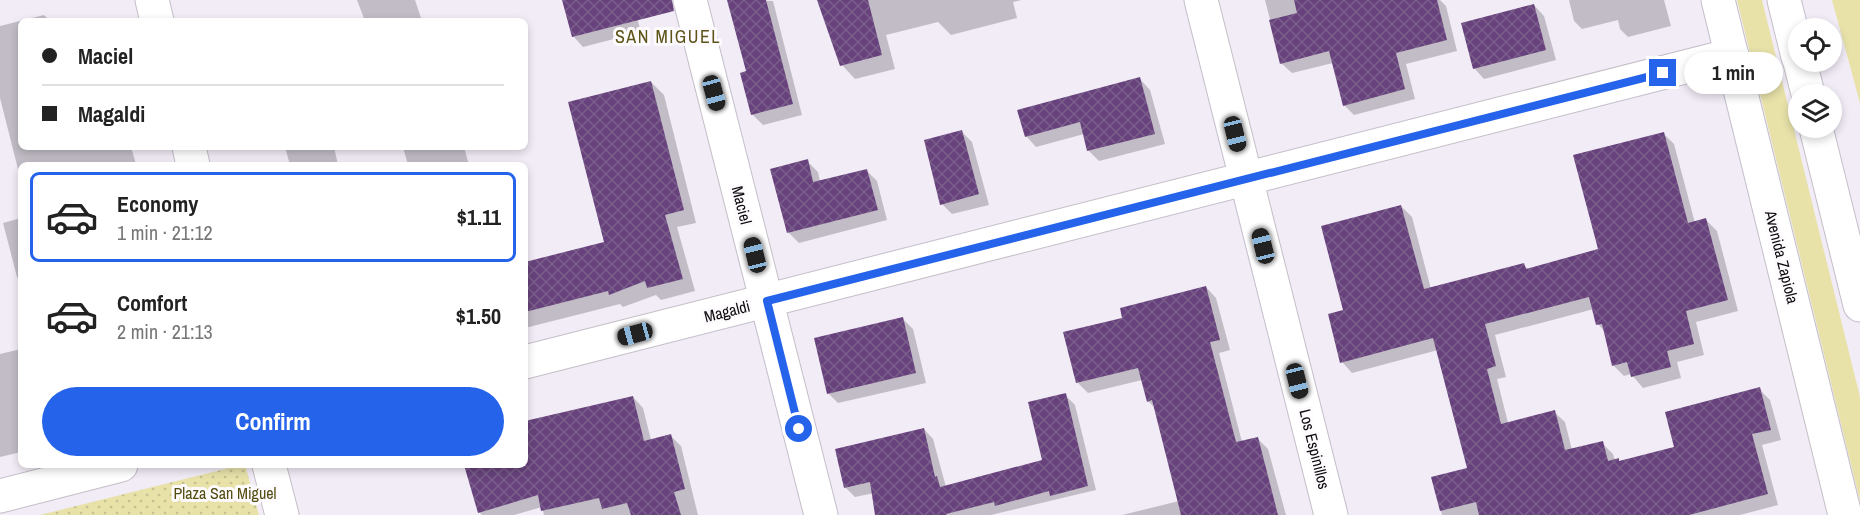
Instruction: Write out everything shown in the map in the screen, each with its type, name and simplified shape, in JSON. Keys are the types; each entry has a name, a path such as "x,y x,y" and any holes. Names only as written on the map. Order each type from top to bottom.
{"street":[{"path":"152,0 156,18"},
{"name":"Maciel","path":"690,0 821,515"},
{"name":"Los Espinillos","path":"1201,0 1331,515"},
{"name":"Avenida Zapiola","path":"1718,0 1845,515"},
{"path":"1784,0 1788,18"},
{"name":"Magaldi","path":"528,361 1732,55"},
{"path":"1818,138 1860,305"},
{"path":"0,496 109,468"},
{"path":"270,468 282,515"}],"green space":[{"path":"1737,0 1762,0 1788,105 1788,138 1796,138 1860,397 1860,501"},
{"path":"1832,0 1860,0 1860,103 1842,37 1842,18 1837,18"},
{"name":"Plaza San Miguel","path":"229,468 246,468 259,515 40,515"}],"building":[{"path":"562,0 672,0 674,11 572,37"},
{"path":"727,0 766,0 793,104 751,115 740,73 746,71"},
{"path":"817,0 868,0 882,55 840,66"},
{"path":"1294,0 1437,0 1447,40 1396,53 1405,89 1343,106 1329,51 1280,64 1269,20 1297,13"},
{"path":"1534,4 1546,50 1473,69 1461,23"},
{"path":"1140,77 1155,134 1087,151 1080,122 1025,137 1017,110"},
{"path":"651,81 684,210 665,215 683,279 647,288 645,281 609,295 608,291 528,311 528,261 604,242 568,102"},
{"path":"962,130 979,194 940,205 924,140"},
{"path":"1664,132 1688,223 1706,218 1728,300 1686,311 1694,344 1667,351 1671,367 1631,377 1627,362 1612,366 1602,324 1596,325 1589,297 1485,324 1496,366 1487,369 1501,424 1555,410 1565,450 1603,441 1608,461 1619,458 1619,461 1674,447 1665,412 1760,387 1771,430 1752,434 1768,494 1689,515 1479,515 1476,502 1440,511 1431,477 1467,468 1433,338 1340,363 1328,314 1343,310 1321,226 1401,205 1424,289 1524,263 1526,269 1598,249 1573,155"},
{"path":"808,159 813,182 867,169 878,210 787,233 770,169"},
{"path":"1206,286 1220,340 1210,342 1236,442 1258,437 1278,515 1181,515 1152,400 1147,402 1138,368 1076,383 1063,332 1122,318 1120,308"},
{"path":"903,317 916,373 827,394 814,338"},
{"path":"1066,393 1088,486 1050,496 1049,491 995,506 994,502 947,515 875,515 870,482 844,488 835,449 924,428 935,477 937,476 940,487 1042,460 1028,402"},
{"path":"633,396 644,441 671,434 685,489 674,492 681,515 631,515 627,503 602,509 599,498 541,511 538,495 478,513 465,468 528,468 528,420"}],"district":[{"name":"SAN MIGUEL","path":"668,36"}],"route":[{"path":"799,429 767,301 1663,73"}]}
